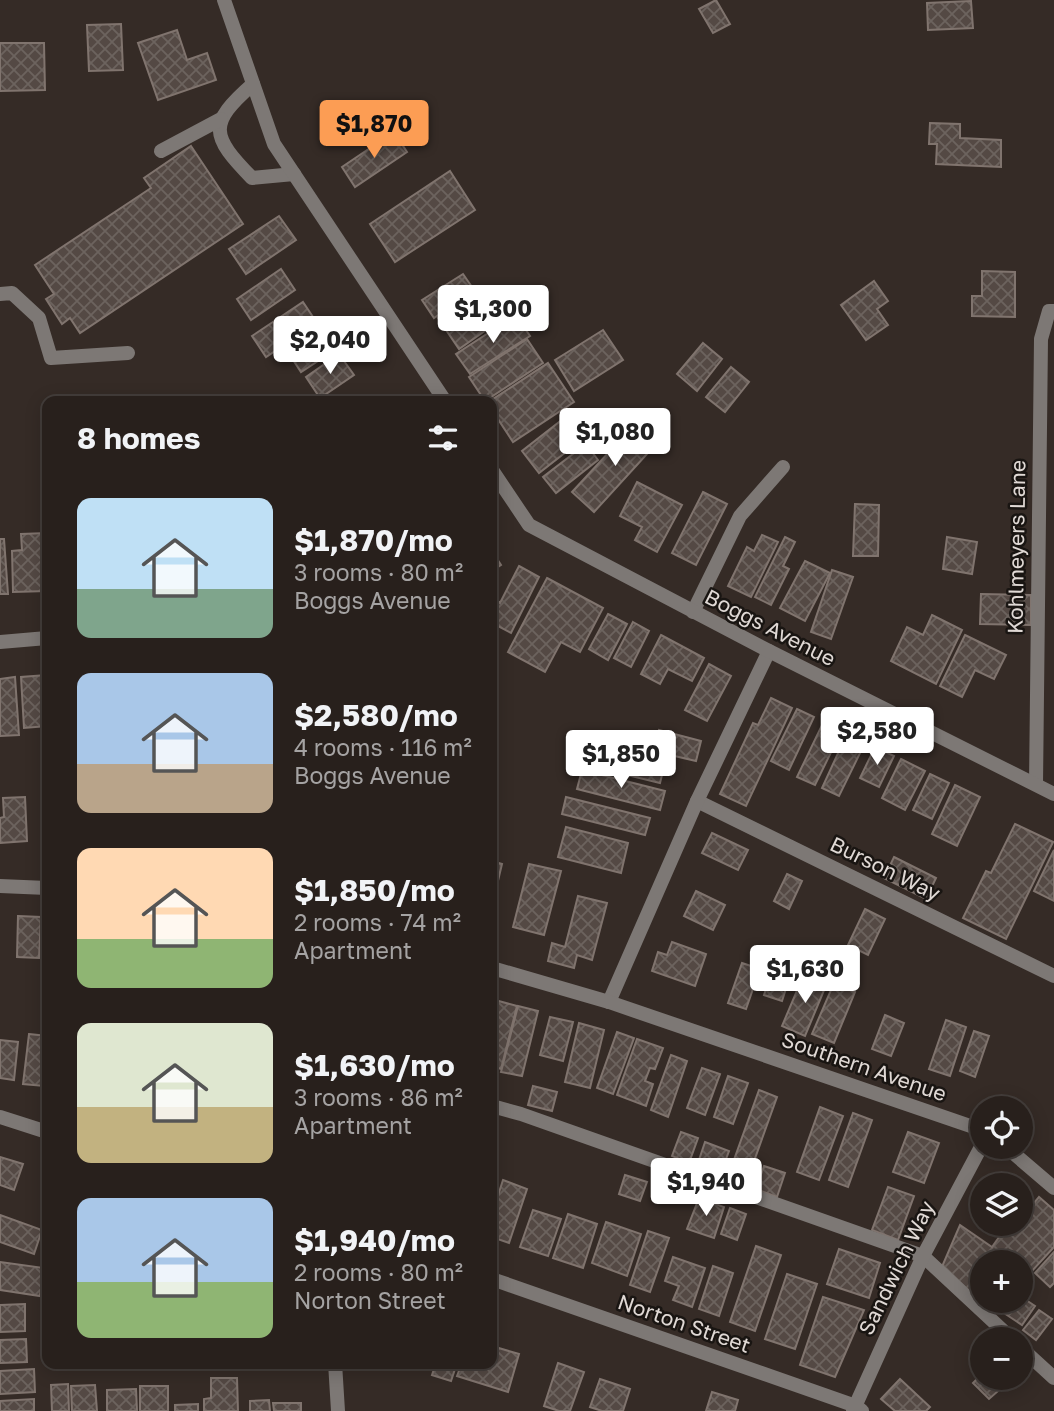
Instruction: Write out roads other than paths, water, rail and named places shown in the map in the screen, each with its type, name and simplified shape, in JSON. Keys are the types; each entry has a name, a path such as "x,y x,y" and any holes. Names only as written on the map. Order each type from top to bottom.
{"street":[{"path":"224,0 274,144 442,396"},
{"path":"253,84 229,105 221,119 220,138 226,152 252,178 294,174"},
{"path":"161,151 221,119"},
{"path":"0,294 12,293 39,318 51,358 128,353"},
{"name":"Kohlmeyers Lane","path":"1036,784 1041,339 1051,311"},
{"path":"693,612 740,516 783,467"},
{"name":"Boggs Avenue","path":"497,477 529,525 769,651 1054,793"},
{"path":"0,642 42,638"},
{"path":"610,1002 697,800 769,651"},
{"name":"Burson Way","path":"697,800 1054,976"},
{"path":"0,887 42,888"},
{"name":"Southern Avenue","path":"497,969 610,1002 970,1126"},
{"path":"497,1108 923,1256 999,1327"},
{"path":"0,1117 42,1130"},
{"name":"Sandwich Way","path":"857,1409 923,1256 975,1159"},
{"path":"1020,1159 1054,1188"},
{"name":"Norton Street","path":"497,1281 857,1409"},
{"path":"1033,1359 1054,1378"},
{"path":"335,1369 338,1411"}]}
